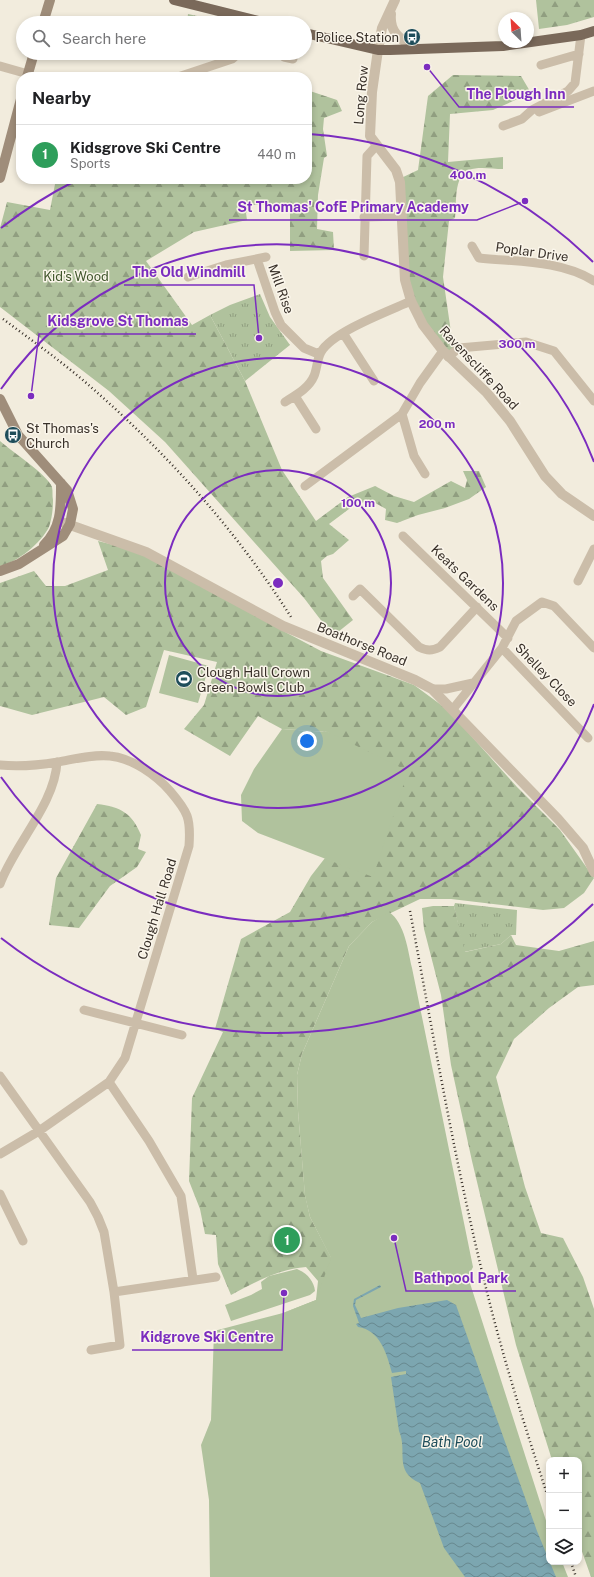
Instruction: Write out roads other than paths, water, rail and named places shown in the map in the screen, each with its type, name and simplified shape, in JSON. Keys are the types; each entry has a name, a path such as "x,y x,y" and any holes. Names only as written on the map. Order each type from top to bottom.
{"main road":[{"path":"45,16 50,0"},
{"path":"174,0 233,16"},
{"path":"312,36 378,50 503,46 580,35 594,31"},
{"path":"29,72 32,60"},
{"path":"0,178 16,117"},
{"path":"0,399 18,435 67,490 73,509 70,524 63,536 19,564 0,571"},
{"path":"40,550 52,537 59,521 61,507 61,483"}],"street":[{"path":"393,3 390,22 393,31 415,49"},
{"name":"Long Row","path":"377,145 370,136 372,92 382,28 393,3"},
{"path":"522,118 532,110 568,91 576,83 580,35"},
{"path":"541,65 579,54"},
{"path":"193,72 229,60"},
{"path":"0,66 17,72"},
{"path":"503,126 594,91"},
{"path":"364,256 367,156 377,145"},
{"name":"Ravenscliffe Road","path":"377,145 396,170 399,179 405,280 411,301 423,325 446,354 487,393 510,421 545,476 562,494 594,516"},
{"path":"364,217 402,216"},
{"name":"Poplar Drive","path":"472,246 478,258 563,268 585,275 594,281"},
{"name":"Mill Rise","path":"188,277 226,265 266,257"},
{"name":"Mill Rise","path":"257,259 281,325 304,348 316,353 321,352"},
{"path":"285,402 306,387 314,376 321,352 343,333 411,301"},
{"path":"343,333 374,381"},
{"path":"305,486 402,414 420,383 446,354 460,348 526,342 554,351 594,401"},
{"path":"360,378 368,372"},
{"path":"295,396 311,425"},
{"path":"402,414 404,427 420,472"},
{"name":"Boathorse Road","path":"59,521 146,552 284,626 415,680 432,689 558,819 583,848 594,870"},
{"name":"Keats Gardens","path":"403,536 508,638"},
{"path":"578,581 594,548"},
{"path":"354,596 360,589 418,647 426,650 434,650 440,647 477,607"},
{"path":"453,709 502,648 516,621 542,602 554,606 594,648"},
{"name":"Shelley Close","path":"502,648 588,738"},
{"path":"432,689 446,689 473,683"},
{"name":"Clough Hall Road","path":"0,765 57,762 92,756 111,756 135,764 159,779 185,809 190,832 189,846 125,1058 108,1082 39,1130 0,1154"},
{"path":"0,884 47,796 56,775 57,762"},
{"path":"84,1010 182,1035"},
{"path":"0,1076 90,1202 104,1232 114,1292 116,1326 120,1345 91,1350"},
{"path":"108,1082 149,1140 181,1196 193,1279"},
{"path":"0,1194 23,1241"},
{"path":"114,1292 193,1279 216,1277"}],"water":[{"name":"Bath Pool","path":"380,1285 381,1287 356,1300 355,1305 361,1318 398,1308 447,1300 456,1305 546,1553 546,1565 551,1565 556,1577 465,1577 444,1548 420,1483 407,1473 404,1467 391,1377 406,1374 406,1371 392,1373 385,1351 377,1338 366,1329 358,1327 356,1324 359,1323 353,1306 354,1299"}],"railway":[{"path":"3,319 84,381 170,463 222,521 246,552 291,617"},
{"path":"410,911 446,1104 476,1248 509,1373 547,1493"},
{"path":"572,1565 576,1577"}],"place":[{"name":"Police Station","path":"412,37"},
{"name":"The Plough Inn","path":"427,67"},
{"name":"St Thomas' CofE Primary Academy","path":"525,201"},
{"name":"The Old Windmill","path":"259,338"},
{"name":"Kidsgrove St Thomas","path":"31,396"},
{"name":"St Thomas's Church","path":"13,435"},
{"name":"Clough Hall Crown Green Bowls Club","path":"184,679"},
{"name":"Bathpool Park","path":"394,1238"},
{"name":"Kidsgrove Ski Centre","path":"287,1240"},
{"name":"Kidgrove Ski Centre","path":"284,1293"}],"park label":[{"name":"Kid's Wood","path":"76,276"}]}
